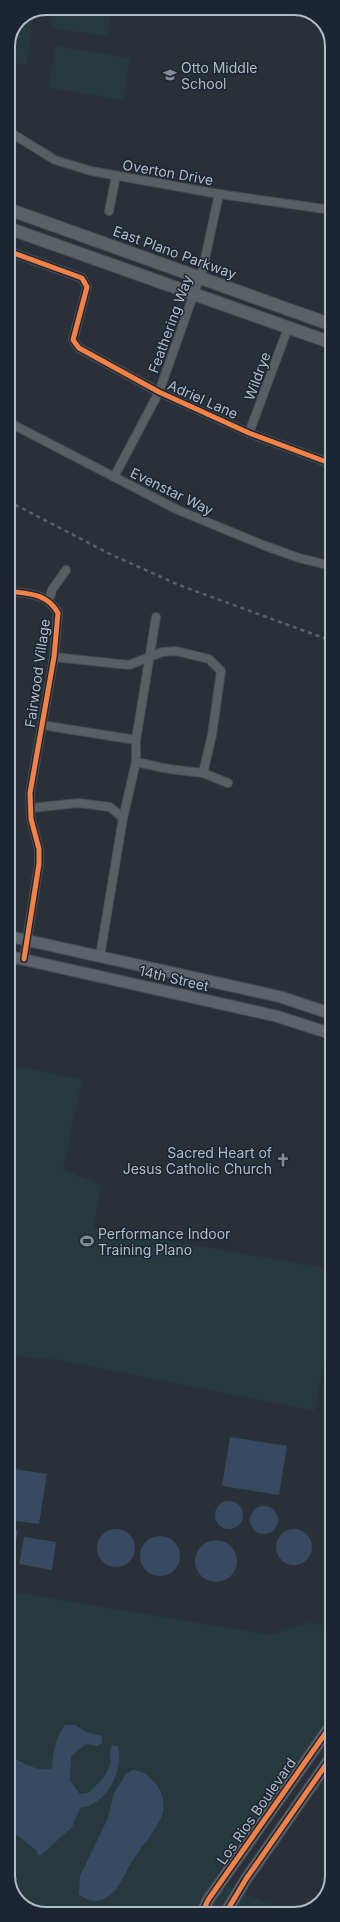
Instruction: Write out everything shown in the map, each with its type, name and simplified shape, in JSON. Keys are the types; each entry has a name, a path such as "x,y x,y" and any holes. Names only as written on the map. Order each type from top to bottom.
{"main road":[{"name":"East Plano Parkway","path":"15,211 325,322"},
{"path":"15,230 325,341"},
{"name":"14th Street","path":"15,937 281,997 325,1012"},
{"name":"14th Street","path":"15,957 276,1016 325,1032"},
{"path":"182,995 187,976"},
{"path":"276,1016 281,997"},
{"name":"Los Rios Boulevard","path":"205,1907 208,1900 325,1734"},
{"path":"229,1907 246,1879 325,1766"}],"street":[{"name":"Overton Drive","path":"15,136 55,160 116,176 219,194 325,209"},
{"path":"109,211 116,176"},
{"name":"Feathering Way","path":"114,477 159,392 208,253 219,194"},
{"name":"Adriel Lane","path":"15,253 82,278 88,287 73,340 78,348 116,367 159,392 249,433 325,461"},
{"name":"Wildrye","path":"249,433 288,328"},
{"name":"Evenstar Way","path":"15,426 178,510 219,528 299,558 325,564"},
{"name":"Fairwood Village","path":"49,600 52,590 66,570"},
{"name":"Fairwood Village","path":"15,592 39,596 49,600 58,613 54,657 30,793 31,819 39,849 39,864 24,959"},
{"path":"100,956 123,818 136,762 136,740 156,617"},
{"name":"Fairwood Village","path":"54,657 129,665 162,652 182,651 209,659 221,671 212,735 203,773"},
{"name":"Fairwood Village","path":"42,725 136,740"},
{"path":"136,762 169,769 203,773 228,783"},
{"path":"31,808 78,802 110,807 123,818"}],"green space":[{"path":"53,15 110,15 107,36 51,28"},
{"path":"33,17 26,65 15,63 15,46 17,34 20,29"},
{"path":"56,46 130,58 123,100 49,88"},
{"name":"Performance Indoor Training Plano","path":"15,1066 82,1080 63,1169 101,1185 94,1228 325,1268 325,1357 314,1411 59,1360 15,1356"},
{"path":"15,1592 271,1635 311,1622 325,1625 325,1724 213,1880 277,1907 44,1907 30,1903 21,1895 15,1880"}],"water":[{"path":"230,1437 287,1446 279,1495 222,1486"},
{"path":"15,1469 47,1474 39,1524 15,1521"},
{"path":"229,1501 239,1505 243,1515 239,1525 229,1529 219,1525 215,1515 219,1505"},
{"path":"264,1506 274,1510 278,1520 274,1530 264,1534 254,1530 250,1520 254,1510"},
{"path":"15,1529 18,1530 15,1546"},
{"path":"112,1529 120,1529 130,1534 134,1541 134,1555 130,1562 120,1567 112,1567 102,1562 100,1559 97,1552 97,1544 102,1534 105,1532"},
{"path":"298,1529 307,1534 311,1540 311,1554 307,1560 298,1565 290,1565 281,1560 277,1554 276,1543 281,1534 287,1530"},
{"path":"160,1536 174,1542 180,1556 174,1570 160,1576 146,1570 140,1556 146,1542"},
{"path":"24,1537 56,1542 52,1570 19,1564"},
{"path":"212,1540 220,1540 228,1543 234,1549 237,1561 234,1573 228,1579 220,1582 212,1582 204,1579 198,1573 195,1565 195,1557 198,1549 204,1543"},
{"path":"65,1725 75,1725 86,1732 102,1736 102,1743 97,1746 86,1744 71,1756 70,1781 80,1794 88,1793 104,1776 109,1768 112,1745 118,1746 118,1765 116,1775 105,1793 90,1805 80,1808 72,1827 40,1856 36,1850 15,1834 15,1758 36,1768 52,1768 55,1746"},
{"path":"133,1770 148,1776 159,1788 164,1804 160,1820 136,1855 114,1892 101,1900 94,1901 84,1898 79,1894 80,1876 108,1818 114,1793 126,1774"}],"railway":[{"path":"15,505 110,554 179,585 325,638"}],"cycle path":[{"path":"15,254 82,278 87,287 73,340 79,348 159,392 249,433 325,461"},
{"path":"15,592 43,598 54,606 58,613 54,657 30,793 31,819 39,849 39,864 24,959"},
{"path":"205,1907 208,1900 325,1734"},
{"path":"229,1907 246,1879 325,1766"}],"place":[{"name":"Otto Middle School","path":"170,75"},
{"name":"Sacred Heart of Jesus Catholic Church","path":"283,1160"},
{"name":"Performance Indoor Training Plano","path":"87,1241"}]}
